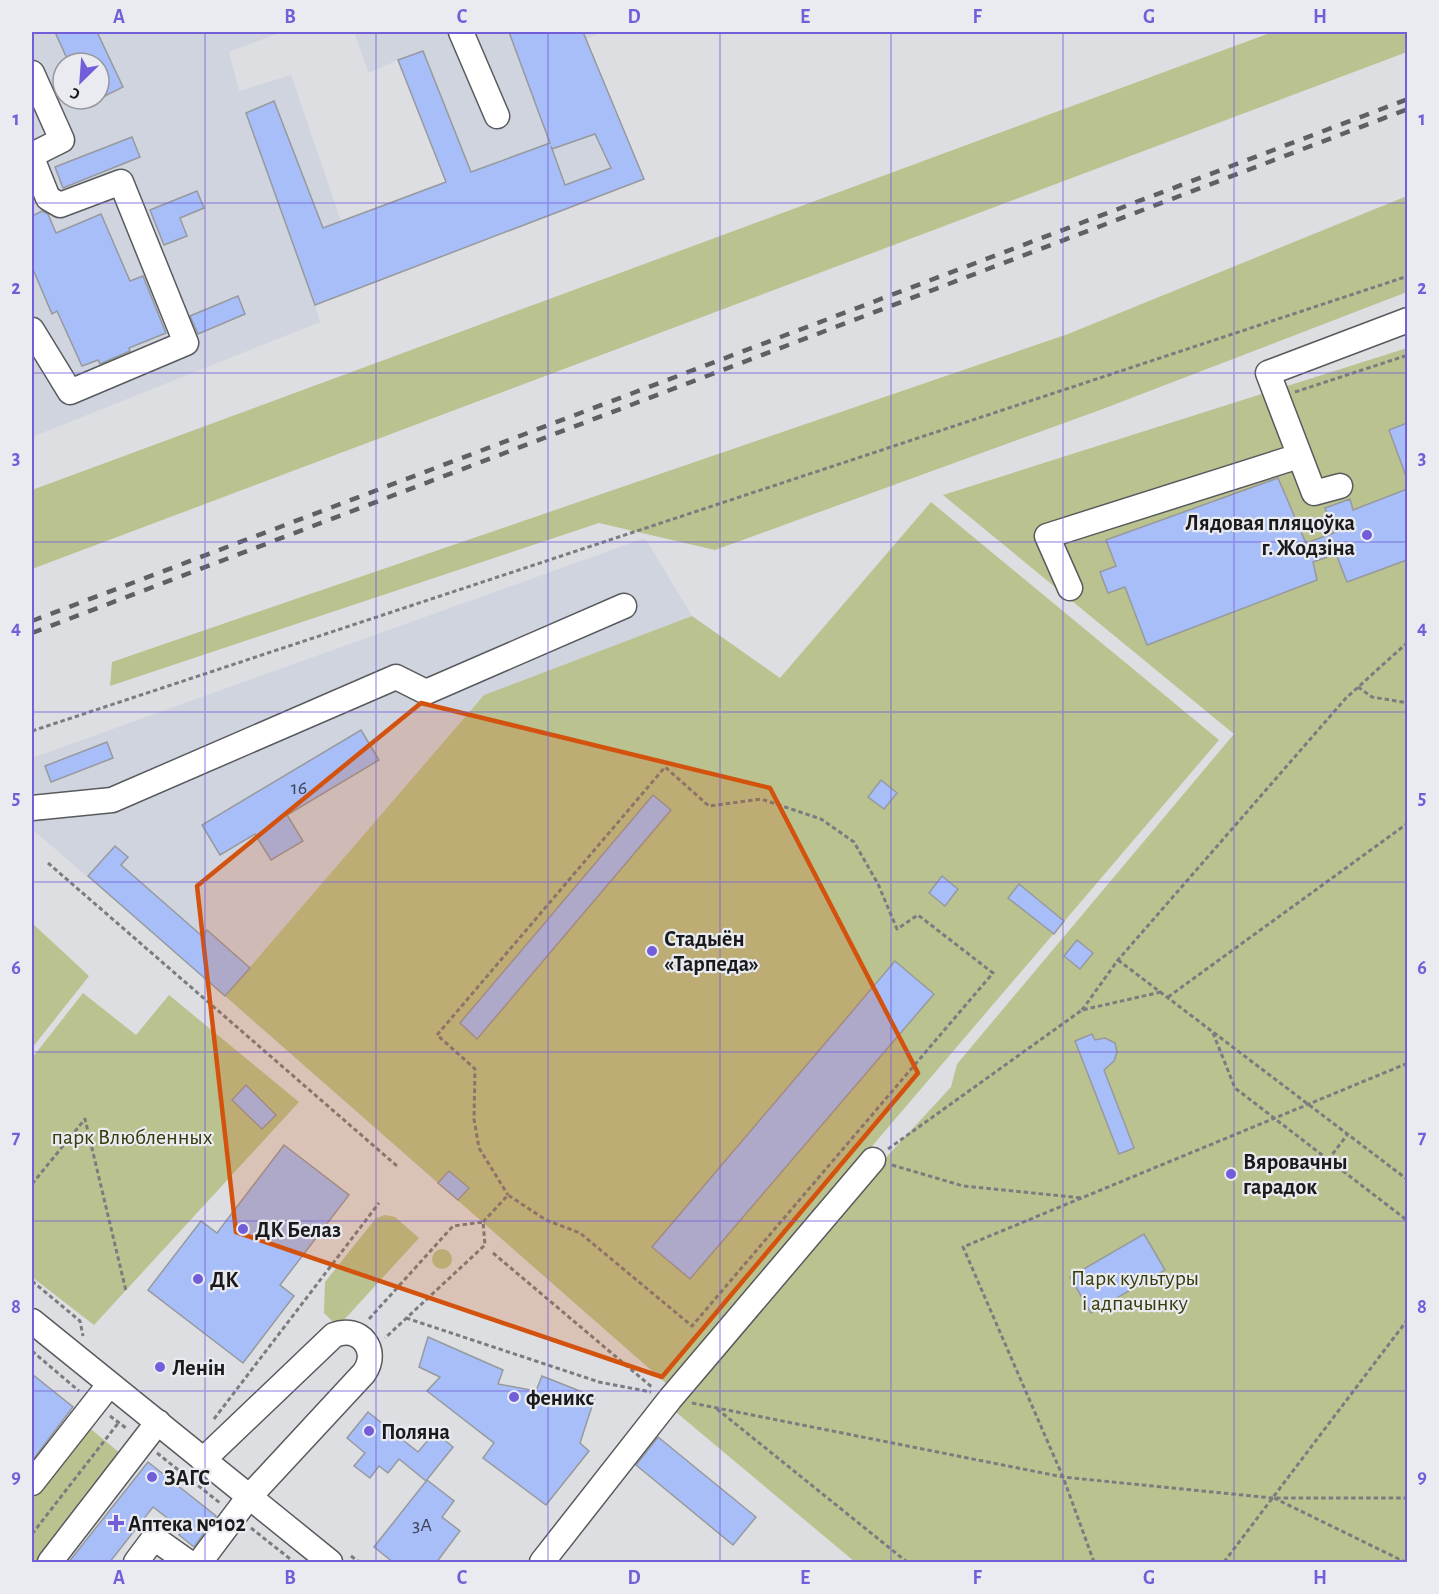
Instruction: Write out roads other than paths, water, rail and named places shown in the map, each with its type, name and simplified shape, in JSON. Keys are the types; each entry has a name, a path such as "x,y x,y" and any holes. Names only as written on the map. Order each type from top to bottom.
{"street":[{"path":"461,32 497,116"},
{"path":"32,73 62,140 32,156 48,198 60,205 121,182 186,343 70,392 32,330"},
{"path":"1340,486 1314,493 1276,399 1268,373 1407,321"},
{"path":"1070,588 1047,536 1299,456"},
{"path":"32,808 112,800 396,677 426,692 624,606"},
{"path":"542,1563 670,1399 873,1160"},
{"path":"32,1321 96,1401 158,1422 203,1460 242,1506 308,1559"},
{"path":"200,1563 242,1506 364,1373 369,1366 363,1343 349,1332 334,1335 203,1460"},
{"path":"32,1484 96,1401"},
{"path":"50,1563 158,1422"},
{"path":"136,1563 154,1538 188,1563"}],"railway":[{"path":"32,621 1408,99"},
{"path":"32,633 1408,109"}],"place":[{"name":"Лядовая пляцоўка г. Жодзіна","path":"1367,535"},
{"name":"Стадыён «Тарпеда»","path":"652,951"},
{"name":"Вяровачны гарадок","path":"1231,1174"},
{"name":"ДК Белаз","path":"243,1229"},
{"name":"ДК","path":"198,1279"},
{"name":"Ленін","path":"160,1367"},
{"name":"феникс","path":"514,1397"},
{"name":"Поляна","path":"369,1431"},
{"name":"ЗАГС","path":"152,1477"},
{"name":"Аптека №102","path":"116,1523"}],"park label":[{"name":"парк Влюбленных","path":"132,1136"},
{"name":"Парк культуры і адпачынку","path":"1135,1290"}]}
